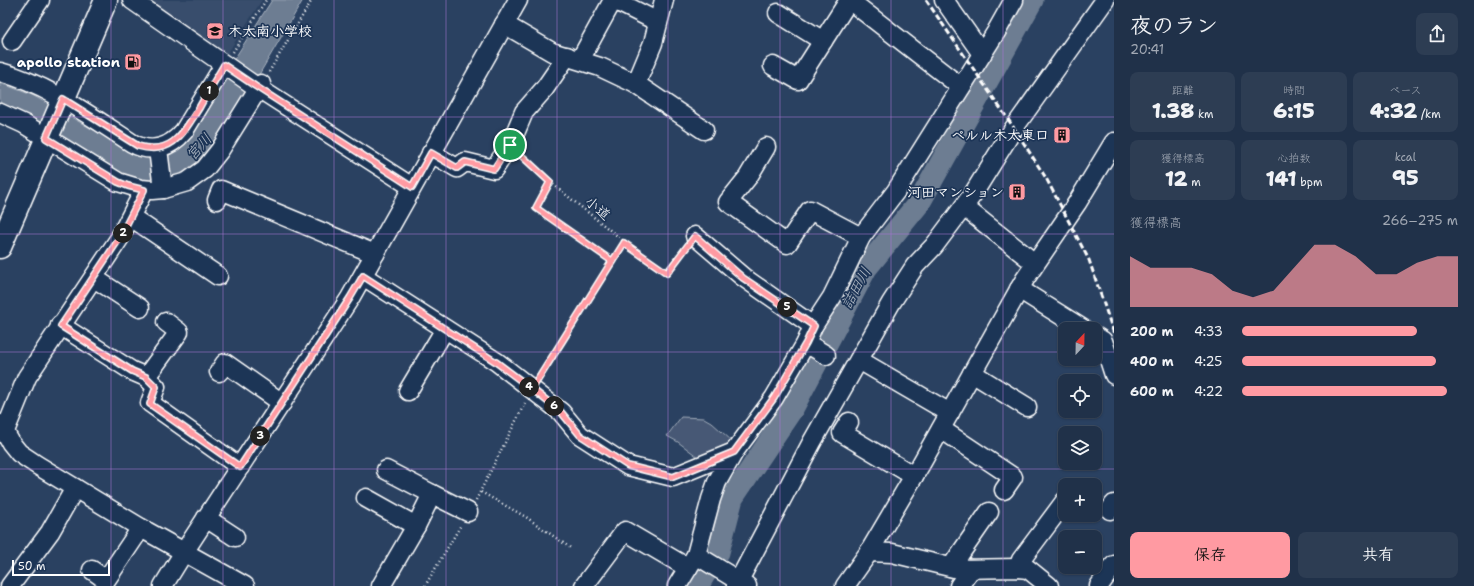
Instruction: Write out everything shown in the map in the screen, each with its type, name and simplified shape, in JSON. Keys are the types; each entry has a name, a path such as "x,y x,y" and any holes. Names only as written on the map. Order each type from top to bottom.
{"main road":[{"path":"0,247 106,0"}],"street":[{"path":"12,42 40,0"},
{"path":"132,0 226,66 412,187"},
{"path":"163,586 350,298 518,0"},
{"path":"431,153 457,168 465,162 494,169 510,145 524,112 573,58 613,0 658,22"},
{"path":"636,84 653,43 664,0"},
{"path":"773,66 798,80 849,0 961,87"},
{"path":"944,0 982,54"},
{"path":"678,586 692,561 717,482 734,452 774,398 832,296 861,237 896,191 996,32 1014,0"},
{"path":"591,584 625,532 692,561 718,570 740,584 812,442 891,303 915,266 934,246 964,207 1014,128 1105,0"},
{"path":"778,12 823,41"},
{"path":"504,24 552,52 600,67 636,84 704,130"},
{"path":"0,72 29,81 138,146 158,151 174,142 184,131 226,66"},
{"path":"0,113 13,118 47,136 118,182 144,190 187,182 205,169 220,150 258,86"},
{"path":"845,586 869,552 914,476 1019,289 1077,203 1114,142"},
{"path":"766,147 748,176 728,202 787,244 810,210 861,237"},
{"path":"158,151 163,187"},
{"path":"144,190 119,239 27,378 2,428 19,453 141,528 245,586"},
{"path":"217,200 221,190 375,254"},
{"path":"964,207 1027,257"},
{"path":"131,216 218,276"},
{"path":"695,236 743,278 814,326"},
{"path":"363,276 496,362 561,412 580,435 628,466 673,477 734,452"},
{"path":"94,278 140,308"},
{"path":"1019,289 1072,322"},
{"path":"146,377 179,332 166,322"},
{"path":"61,325 132,371 146,377 156,387 150,404 240,467"},
{"path":"408,391 445,329"},
{"path":"1102,340 1114,375"},
{"path":"806,343 826,355"},
{"path":"859,360 950,413"},
{"path":"219,372 225,363 282,403"},
{"path":"972,373 1027,408"},
{"path":"849,422 842,433 914,476"},
{"path":"941,429 1013,477 1004,490"},
{"path":"386,470 468,512"},
{"path":"10,586 50,532 75,488"},
{"path":"381,586 416,526 432,494"},
{"path":"366,498 416,526"},
{"path":"1018,568 1020,560 1058,510"},
{"path":"951,567 989,512"},
{"path":"206,518 235,537"},
{"path":"105,578 141,528"},
{"path":"869,552 892,553 958,569 1028,569 1039,583"},
{"path":"1099,586 1114,565"},
{"path":"959,586 971,569"},
{"path":"0,582 6,586"}],"path":[{"path":"226,66 266,0"},
{"path":"258,86 312,0"},
{"name":"小道","path":"510,145 550,182 633,249 667,273 695,236"},
{"path":"550,182 536,208 612,261"},
{"path":"425,586 481,492 532,389 624,243 633,249"},
{"path":"481,492 526,517 572,549"}],"shaded area":[{"name":"木太南小学校","path":"155,0 262,0 225,57 151,5"},
{"path":"681,417 704,418 711,422 732,441 721,449 698,457 678,442 667,436"}],"water":[{"name":"宮川","path":"272,0 303,0 260,73 202,163 178,180 136,182 0,107 0,83 32,95 127,149 167,155 179,148 190,138 219,83"}],"waterway":[{"name":"詰田川","path":"697,586 718,552 732,498 793,407 866,268 919,203 1032,0"}],"railway":[{"path":"926,0 1014,128 1046,178 1089,260 1114,334"}],"place":[{"name":"木太南小学校","path":"215,31"},
{"name":"apollo station","path":"133,62"},
{"name":"ペルル木太東口","path":"1062,135"},
{"name":"河田マンション","path":"1017,192"}],"route":[{"path":"510,145 494,169 465,162 457,168 431,153 412,187 224,65 179,138 169,145 158,149 138,146 63,99 46,138 118,182 144,190 119,239 61,326 132,371 146,377 156,387 150,404 240,467 363,276 496,362 532,389 624,243 667,273 695,236 743,278 814,326 806,343 774,398 734,452 673,477 628,466 580,435 561,412 532,389 612,261 536,208 550,182 510,145"}]}
